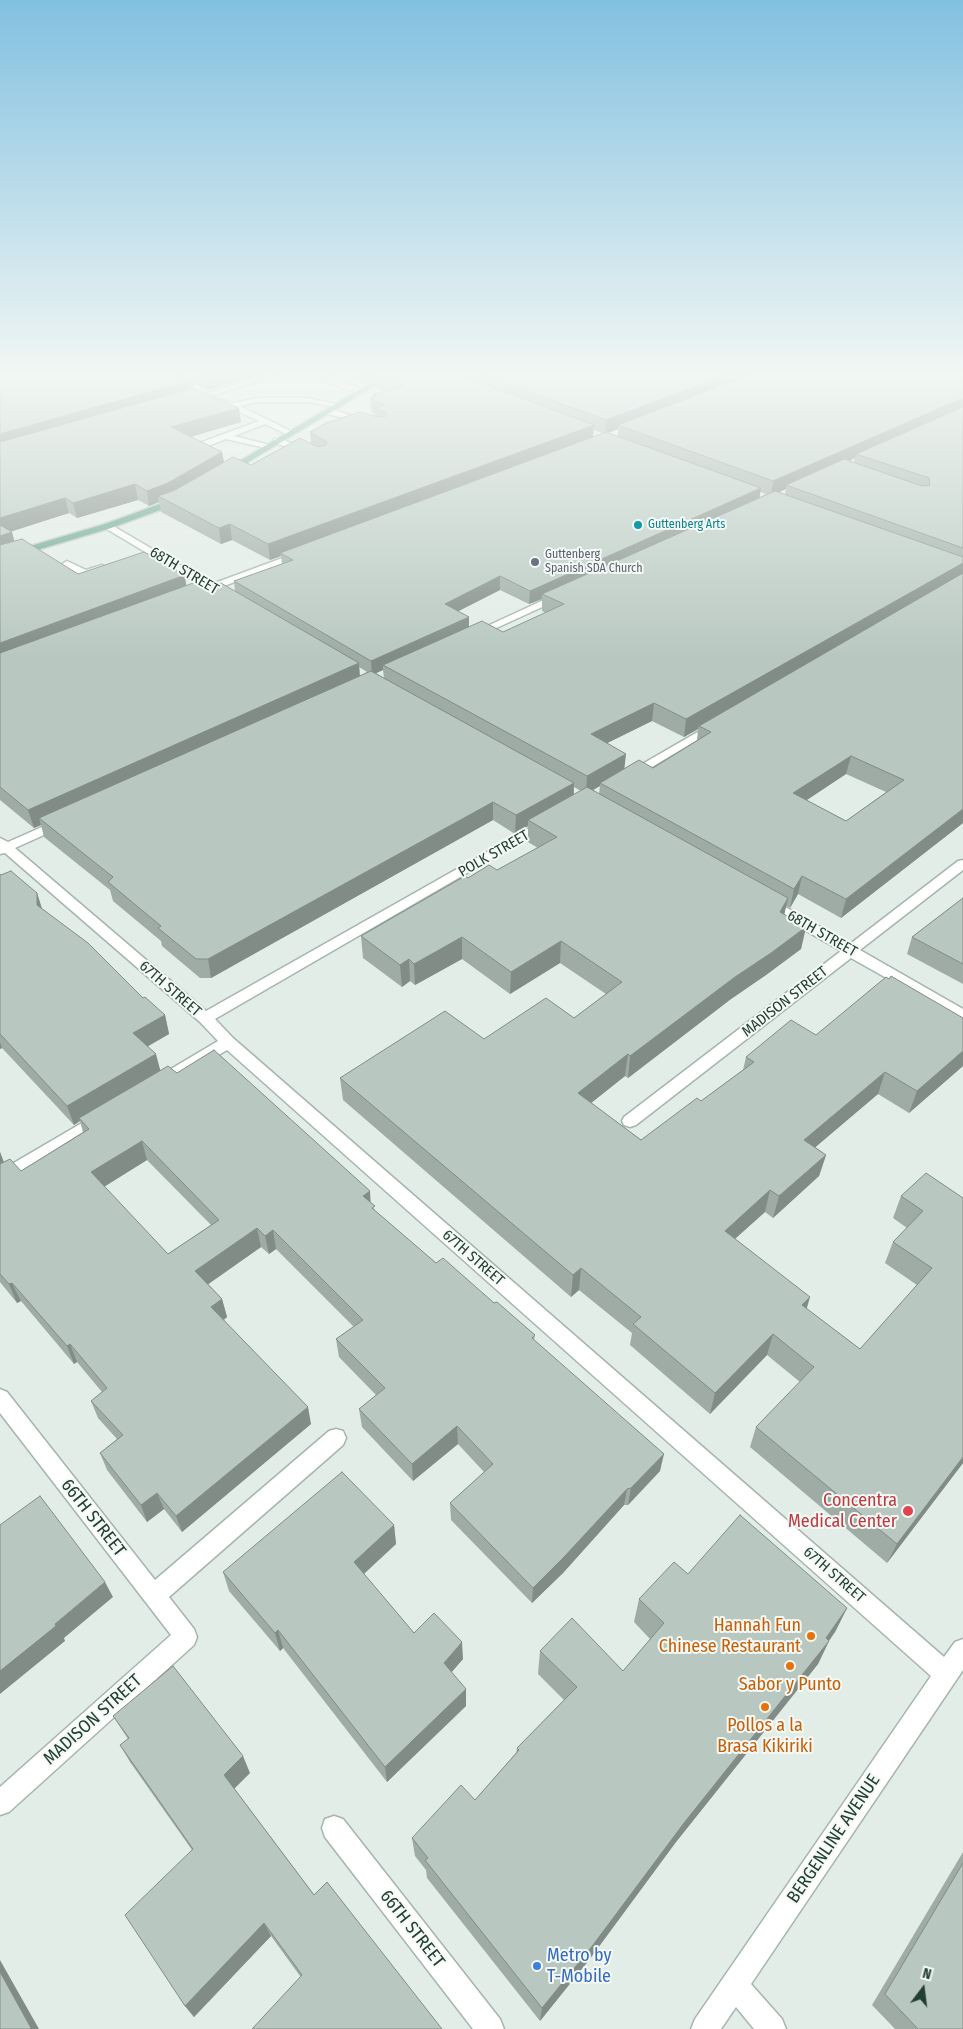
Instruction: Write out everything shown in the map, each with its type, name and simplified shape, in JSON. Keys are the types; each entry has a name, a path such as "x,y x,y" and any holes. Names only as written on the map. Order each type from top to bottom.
{"main road":[{"path":"216,477 232,468"},
{"path":"0,558 108,526 174,502 191,492"}],"street":[{"name":"68TH STREET","path":"108,526 235,602"},
{"path":"136,557 150,551"},
{"path":"194,595 308,552"},
{"path":"67,564 85,574 111,565"},
{"path":"466,638 573,590"},
{"path":"624,778 726,719"},
{"name":"POLK STREET","path":"205,1018 557,817"},
{"path":"2,846 68,820"},
{"name":"67TH STREET","path":"2,846 205,1018 228,1042 946,1674"},
{"name":"MADISON STREET","path":"630,1121 963,864"},
{"name":"68TH STREET","path":"759,898 963,1016"},
{"path":"148,1090 228,1042"},
{"path":"0,1179 115,1110"},
{"name":"66TH STREET","path":"0,1398 186,1638"},
{"path":"153,1596 336,1438"},
{"name":"MADISON STREET","path":"0,1803 186,1638"},
{"name":"BERGENLINE AVENUE","path":"705,2029 963,1650"},
{"name":"66TH STREET","path":"334,1828 490,2029"},
{"path":"735,1986 772,2029"}],"building":[{"path":"0,468 195,468 168,483 147,491 135,484 73,503 65,498 0,518"},
{"path":"214,468 477,468 268,544 230,524 219,528 158,496 175,490"},
{"path":"510,468 705,468 761,488 530,591 500,576 445,604 469,617 371,661 234,581 293,560 280,553"},
{"path":"736,468 803,468 773,481"},
{"path":"825,468 869,468 922,486 930,485 929,478 898,468 963,468 963,548 786,485"},
{"path":"775,491 963,557 963,563 686,719 654,703 591,734 626,754 587,776 383,665 482,621 503,632 564,604 542,594"},
{"path":"0,525 12,532 0,536"},
{"path":"22,539 78,574 144,552 185,575 0,643 0,545"},
{"path":"963,573 963,809 846,899 802,876 794,889 600,783 639,760 653,768 711,732 699,726","holes":["851,756 904,780 846,821 793,793"]},
{"path":"196,582 209,588 221,583 359,663 28,810 0,787 0,653"},
{"path":"371,671 574,783 516,815 493,802 208,959 196,959 158,928 161,926 108,882 113,877 39,818"},
{"path":"587,787 788,898 780,912 806,927 735,977 630,1056 628,1054 578,1093 641,1140 697,1098 701,1101 754,1062 746,1057 791,1020 816,1035 886,977 889,979 891,976 963,1018 963,1051 917,1091 885,1072 804,1140 826,1155 779,1196 770,1190 725,1231 810,1297 802,1305 860,1349 932,1268 893,1242 923,1211 901,1196 926,1173 963,1198 963,1457 897,1544 756,1427 814,1367 773,1334 715,1393 633,1324 641,1317 581,1268 573,1275 340,1078 445,1011 484,1039 546,998 574,1018 622,982 561,941 511,972 462,937 414,964 409,959 400,965 361,936 465,876 468,878 489,865 497,870 557,837 528,820"},
{"path":"11,871 37,893 37,905 88,943 143,998 145,997 165,1015 133,1033 156,1054 67,1106 0,1034 0,874"},
{"path":"963,898 963,964 912,937"},
{"path":"214,1050 370,1191 363,1196 375,1206 372,1208 436,1263 443,1258 494,1303 497,1302 535,1335 532,1338 664,1454 631,1488 627,1489 533,1588 450,1503 493,1464 457,1426 412,1464 359,1409 385,1388 336,1339 363,1320 273,1230 265,1236 257,1228 195,1271 222,1299 211,1307 308,1407 176,1516 157,1493 141,1505 100,1453 123,1435 91,1401 107,1388 70,1344 67,1346 12,1283 9,1284 0,1274 0,1164 10,1159 21,1171 89,1129 79,1118 168,1066 177,1073","holes":["142,1141 219,1220 168,1254 91,1172"]},
{"path":"342,1472 394,1525 354,1562 414,1633 434,1613 462,1642 444,1663 466,1689 385,1767 278,1630 275,1633 223,1572"},
{"path":"40,1496 105,1582 55,1624 56,1626 0,1671 0,1525"},
{"path":"740,1515 847,1608 826,1638 829,1641 684,1823 593,1945 542,2008 425,1860 428,1858 412,1838 461,1785 475,1800 519,1750 517,1748 577,1687 540,1651 572,1618 623,1671 664,1623 639,1599 674,1562 688,1574"},
{"path":"173,1666 243,1756 224,1775 314,1895 327,1882 442,2029 252,2029 302,1975 264,1923 185,2006 125,1915 193,1849 120,1745 129,1738 113,1716"},
{"path":"963,1863 963,2029 918,2029 885,1994"},
{"path":"0,1972 31,2028 30,2029 0,2029"}],"place":[{"name":"Guttenberg Arts","path":"638,525"},
{"name":"Guttenberg Spanish SDA Church","path":"535,562"},
{"name":"Concentra Medical Center","path":"908,1511"},
{"name":"Hannah Fun Chinese Restaurant","path":"811,1636"},
{"name":"Sabor y Punto","path":"790,1666"},
{"name":"Pollos a la Brasa Kikiriki","path":"765,1707"},
{"name":"Metro by T-Mobile","path":"537,1966"}]}
